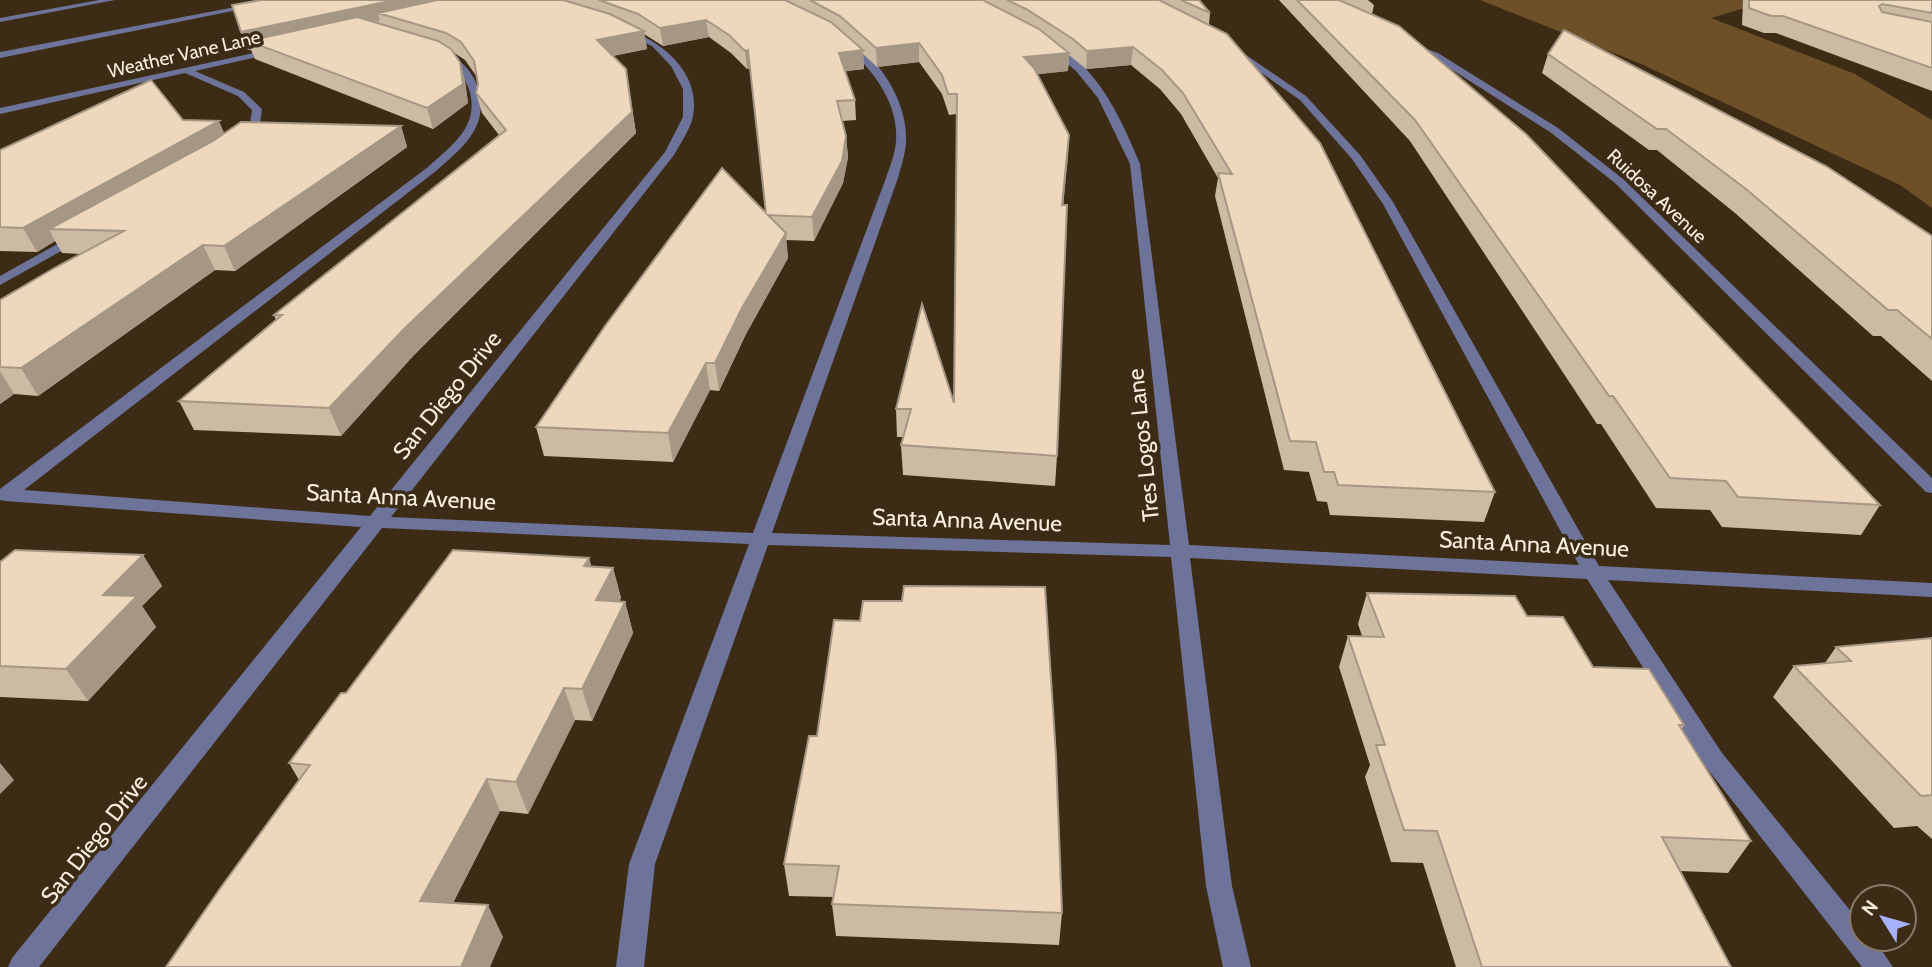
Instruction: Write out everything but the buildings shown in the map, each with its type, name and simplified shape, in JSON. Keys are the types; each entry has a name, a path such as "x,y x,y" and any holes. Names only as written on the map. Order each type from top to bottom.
{"street":[{"path":"0,20 111,0"},
{"path":"0,55 283,0"},
{"name":"San Diego Drive","path":"22,967 670,153 688,117 688,89 675,65 655,44 609,24"},
{"name":"Tres Logos Lane","path":"1032,35 1055,49 1085,74 1121,126 1135,164 1219,886 1237,967"},
{"path":"630,967 642,864 892,178 901,136 893,107 880,76 865,56 839,37"},
{"name":"Ruidosa Avenue","path":"1400,39 1436,55 1554,130 1619,181 1932,488"},
{"path":"1214,40 1303,98 1363,166 1389,204 1591,571 1714,760 1879,967"},
{"name":"Weather Vane Lane","path":"0,111 288,47"},
{"path":"3,496 432,169 470,129 476,104 472,80 461,64 447,55 423,48"},
{"path":"186,70 241,94 257,108 254,131 235,145"},
{"path":"0,281 84,233"},
{"name":"Santa Anna Avenue","path":"3,496 375,522 761,539 1178,551 1932,590"}],"shaded area":[{"path":"1480,0 1771,0 1711,18 1855,74 1932,120 1932,208 1900,185 1639,63"}]}
